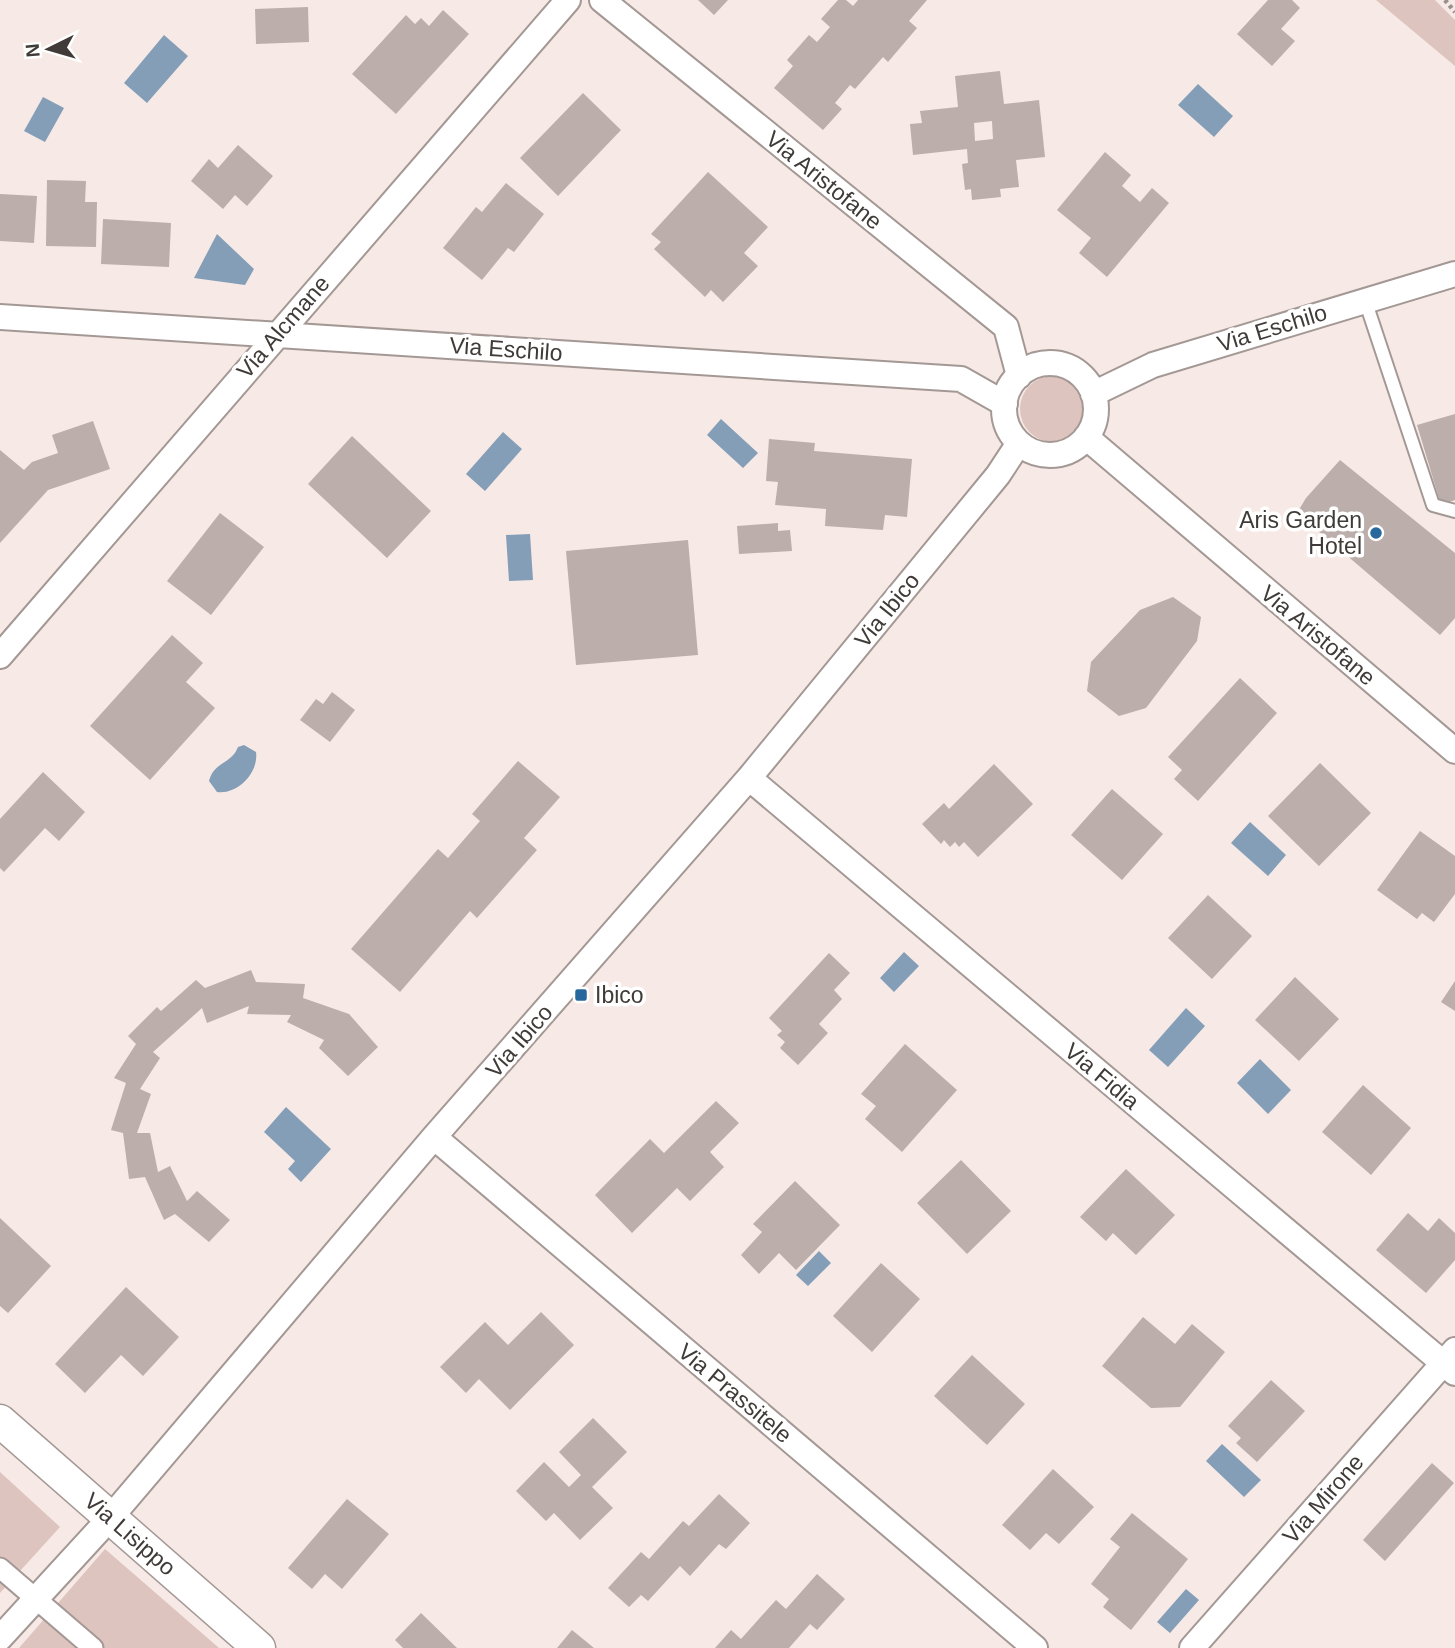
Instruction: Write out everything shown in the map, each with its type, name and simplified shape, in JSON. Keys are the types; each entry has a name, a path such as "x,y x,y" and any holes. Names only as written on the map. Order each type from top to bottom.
{"street":[{"name":"Via Alcmane","path":"0,656 568,0"},
{"name":"Via Aristofane","path":"602,0 1006,327 1018,376"},
{"name":"Via Eschilo","path":"1093,394 1153,365 1455,274"},
{"name":"Via Eschilo","path":"0,317 961,379 1005,404"},
{"path":"1053,363 1068,367 1081,375 1093,394 1096,418 1086,437 1068,452 1038,454 1019,443 1007,425 1005,404 1018,376 1038,365 1053,363"},
{"name":"Via Aristofane","path":"1086,437 1455,751"},
{"name":"Via Ibico","path":"0,1638 111,1517 435,1137 749,778 998,475 1019,443"},
{"name":"Via Fidia","path":"749,778 1451,1362"},
{"name":"Via Prassitele","path":"435,1137 1035,1648"},
{"name":"Via Mirone","path":"1192,1648 1451,1362"},
{"name":"Via Lisippo","path":"0,1422 259,1648"},
{"path":"0,1568 93,1648"}],"lane":[{"path":"1365,300 1433,505 1455,511"}],"path":[{"path":"1445,0 1455,12"}],"shaded area":[{"path":"1376,0 1435,0 1455,20 1455,66"},
{"path":"1053,376 1066,379 1076,386 1083,396 1086,409 1083,422 1076,432 1066,439 1053,442 1040,439 1030,432 1023,422 1020,409 1023,396 1030,386 1040,379"},
{"path":"0,1472 60,1527 0,1593"},
{"path":"105,1549 219,1648 19,1648"}],"water":[{"path":"164,35 188,56 147,103 124,83"},
{"path":"1198,84 1233,116 1214,137 1178,105"},
{"path":"43,97 64,108 45,142 24,131"},
{"path":"217,234 254,269 245,285 194,278"},
{"path":"721,419 758,453 743,468 707,435"},
{"path":"503,432 522,449 485,491 466,474"},
{"path":"530,534 533,580 509,581 506,535"},
{"path":"244,745 256,752 254,768 250,775 232,790 217,792 209,781 211,775 238,747"},
{"path":"1250,822 1286,855 1268,876 1231,843"},
{"path":"904,952 919,966 894,992 880,978"},
{"path":"1186,1008 1205,1026 1168,1067 1149,1050"},
{"path":"1260,1059 1291,1090 1268,1114 1237,1083"},
{"path":"286,1107 331,1149 301,1182 288,1169 295,1161 264,1132"},
{"path":"819,1251 831,1263 808,1286 796,1275"},
{"path":"1222,1444 1261,1480 1244,1497 1206,1461"},
{"path":"1186,1589 1199,1600 1170,1633 1157,1622"}],"building":[{"path":"698,0 728,0 714,15"},
{"path":"838,0 846,0 853,6 858,0 927,0 909,21 917,28 888,62 883,57 855,89 850,85 835,103 842,109 823,130 774,88 793,66 787,60 809,35 817,42 830,27 821,19"},
{"path":"1268,0 1292,0 1300,8 1281,29 1295,41 1272,66 1237,34"},
{"path":"308,7 309,42 256,44 255,9"},
{"path":"443,10 469,34 396,114 352,74 406,15 415,24 421,18 429,26"},
{"path":"1000,71 1004,104 1039,100 1045,157 1016,160 1019,187 1000,189 1001,197 972,200 971,189 965,190 962,164 968,163 967,149 913,155 910,124 922,123 920,111 958,107 955,76","holes":["992,121 993,139 975,141 974,123"]},
{"path":"583,93 621,130 558,196 520,158"},
{"path":"238,145 273,176 247,206 235,195 223,209 191,181 209,159 218,168"},
{"path":"1105,152 1131,175 1122,186 1140,202 1152,188 1169,203 1107,277 1079,253 1091,238 1057,210"},
{"path":"708,172 768,227 744,253 758,266 723,302 711,290 705,297 654,249 661,242 651,234"},
{"path":"47,180 86,181 85,202 97,202 96,247 46,246"},
{"path":"506,183 544,214 514,252 508,248 482,280 443,248 476,207 482,212"},
{"path":"0,194 37,196 34,243 0,241"},
{"path":"103,219 171,223 169,267 101,264"},
{"path":"1455,414 1455,500 1441,505 1417,425"},
{"path":"93,421 110,469 48,490 0,543 0,450 24,470 32,462 58,453 52,435"},
{"path":"352,436 431,511 387,558 308,484"},
{"path":"769,439 815,443 814,451 912,459 907,517 885,515 883,530 825,526 826,509 775,505 778,482 766,481"},
{"name":"Aris Garden Hotel","path":"1340,460 1455,553 1455,618 1440,635 1297,513 1306,498"},
{"path":"220,513 264,547 211,615 167,581"},
{"path":"778,523 778,531 790,530 792,551 739,554 737,526"},
{"path":"688,540 698,655 576,665 566,551"},
{"path":"1173,597 1201,617 1197,641 1146,708 1119,716 1087,691 1091,662 1140,610"},
{"path":"172,635 203,663 186,682 215,708 150,780 90,726"},
{"path":"1240,678 1277,713 1198,801 1174,779 1182,770 1168,757"},
{"path":"332,692 355,710 330,742 300,720 316,699 323,704"},
{"path":"518,761 560,797 524,838 537,850 477,918 470,911 400,992 351,949 438,849 448,858 480,821 472,814"},
{"path":"1320,763 1371,813 1319,866 1268,816"},
{"path":"994,764 1033,804 978,857 964,842 959,847 955,842 950,847 944,840 941,844 922,824 944,803 949,809"},
{"path":"43,772 85,812 59,841 45,828 4,872 0,868 0,819"},
{"path":"1112,789 1163,834 1122,880 1071,835"},
{"path":"1420,831 1455,856 1455,894 1434,922 1422,913 1417,919 1377,890"},
{"path":"1208,895 1252,936 1212,979 1168,938"},
{"path":"829,953 850,973 834,990 842,999 819,1024 828,1033 798,1065 780,1048 785,1042 777,1035 782,1031 769,1018"},
{"path":"251,970 256,982 305,984 303,998 349,1014 378,1047 348,1076 319,1048 324,1040 287,1022 291,1015 247,1014 249,1006 207,1023 202,1008 153,1052 160,1058 140,1089 151,1094 137,1133 150,1133 158,1172 170,1166 187,1201 197,1191 230,1220 209,1242 175,1214 164,1220 145,1177 129,1179 123,1133 111,1130 126,1083 114,1078 136,1044 128,1036 157,1007 161,1011 196,980 205,988"},
{"path":"1295,977 1339,1019 1299,1061 1255,1020"},
{"path":"1455,981 1455,1011 1441,1002"},
{"path":"905,1044 957,1090 902,1152 865,1119 876,1106 861,1094"},
{"path":"1363,1085 1411,1128 1371,1175 1322,1132"},
{"path":"716,1101 739,1123 710,1152 724,1167 690,1201 677,1188 632,1233 595,1195 650,1139 664,1153"},
{"path":"961,1160 1011,1211 967,1254 917,1203"},
{"path":"1126,1169 1175,1215 1136,1255 1113,1233 1106,1241 1080,1217"},
{"path":"795,1181 840,1225 796,1270 779,1253 759,1274 741,1255 762,1232 753,1224"},
{"path":"1408,1213 1428,1231 1439,1218 1455,1233 1455,1260 1426,1293 1376,1250"},
{"path":"0,1218 51,1266 8,1313 0,1306"},
{"path":"881,1263 920,1299 872,1352 833,1316"},
{"path":"126,1287 179,1337 143,1376 121,1355 85,1393 55,1364"},
{"path":"541,1312 574,1345 510,1410 479,1379 466,1393 440,1367 485,1322 508,1345"},
{"path":"1143,1317 1175,1344 1192,1324 1225,1352 1180,1407 1151,1408 1102,1366"},
{"path":"972,1355 1025,1404 987,1445 934,1396"},
{"path":"1271,1380 1305,1411 1257,1462 1236,1443 1241,1438 1228,1426"},
{"path":"593,1418 627,1452 592,1487 613,1508 580,1540 554,1513 546,1521 516,1491 544,1462 569,1487 581,1475 559,1452"},
{"path":"1432,1463 1454,1483 1385,1561 1363,1540"},
{"path":"1053,1469 1094,1507 1059,1544 1046,1533 1030,1550 1002,1525"},
{"path":"719,1494 750,1523 726,1549 719,1544 690,1576 680,1566 648,1601 641,1595 629,1607 608,1588 641,1552 649,1559 683,1521 689,1526"},
{"path":"347,1499 389,1534 342,1589 325,1574 312,1589 288,1568"},
{"path":"1132,1513 1188,1559 1131,1630 1103,1607 1109,1599 1091,1584 1120,1547 1110,1539"},
{"path":"817,1574 845,1599 817,1630 810,1624 789,1648 715,1648 731,1630 741,1639 776,1600 786,1609"},
{"path":"421,1613 457,1648 403,1648 395,1640"},
{"path":"572,1630 594,1648 557,1648"}],"place":[{"name":"Aris Garden Hotel","path":"1376,533"},
{"name":"Ibico","path":"581,995"}]}
